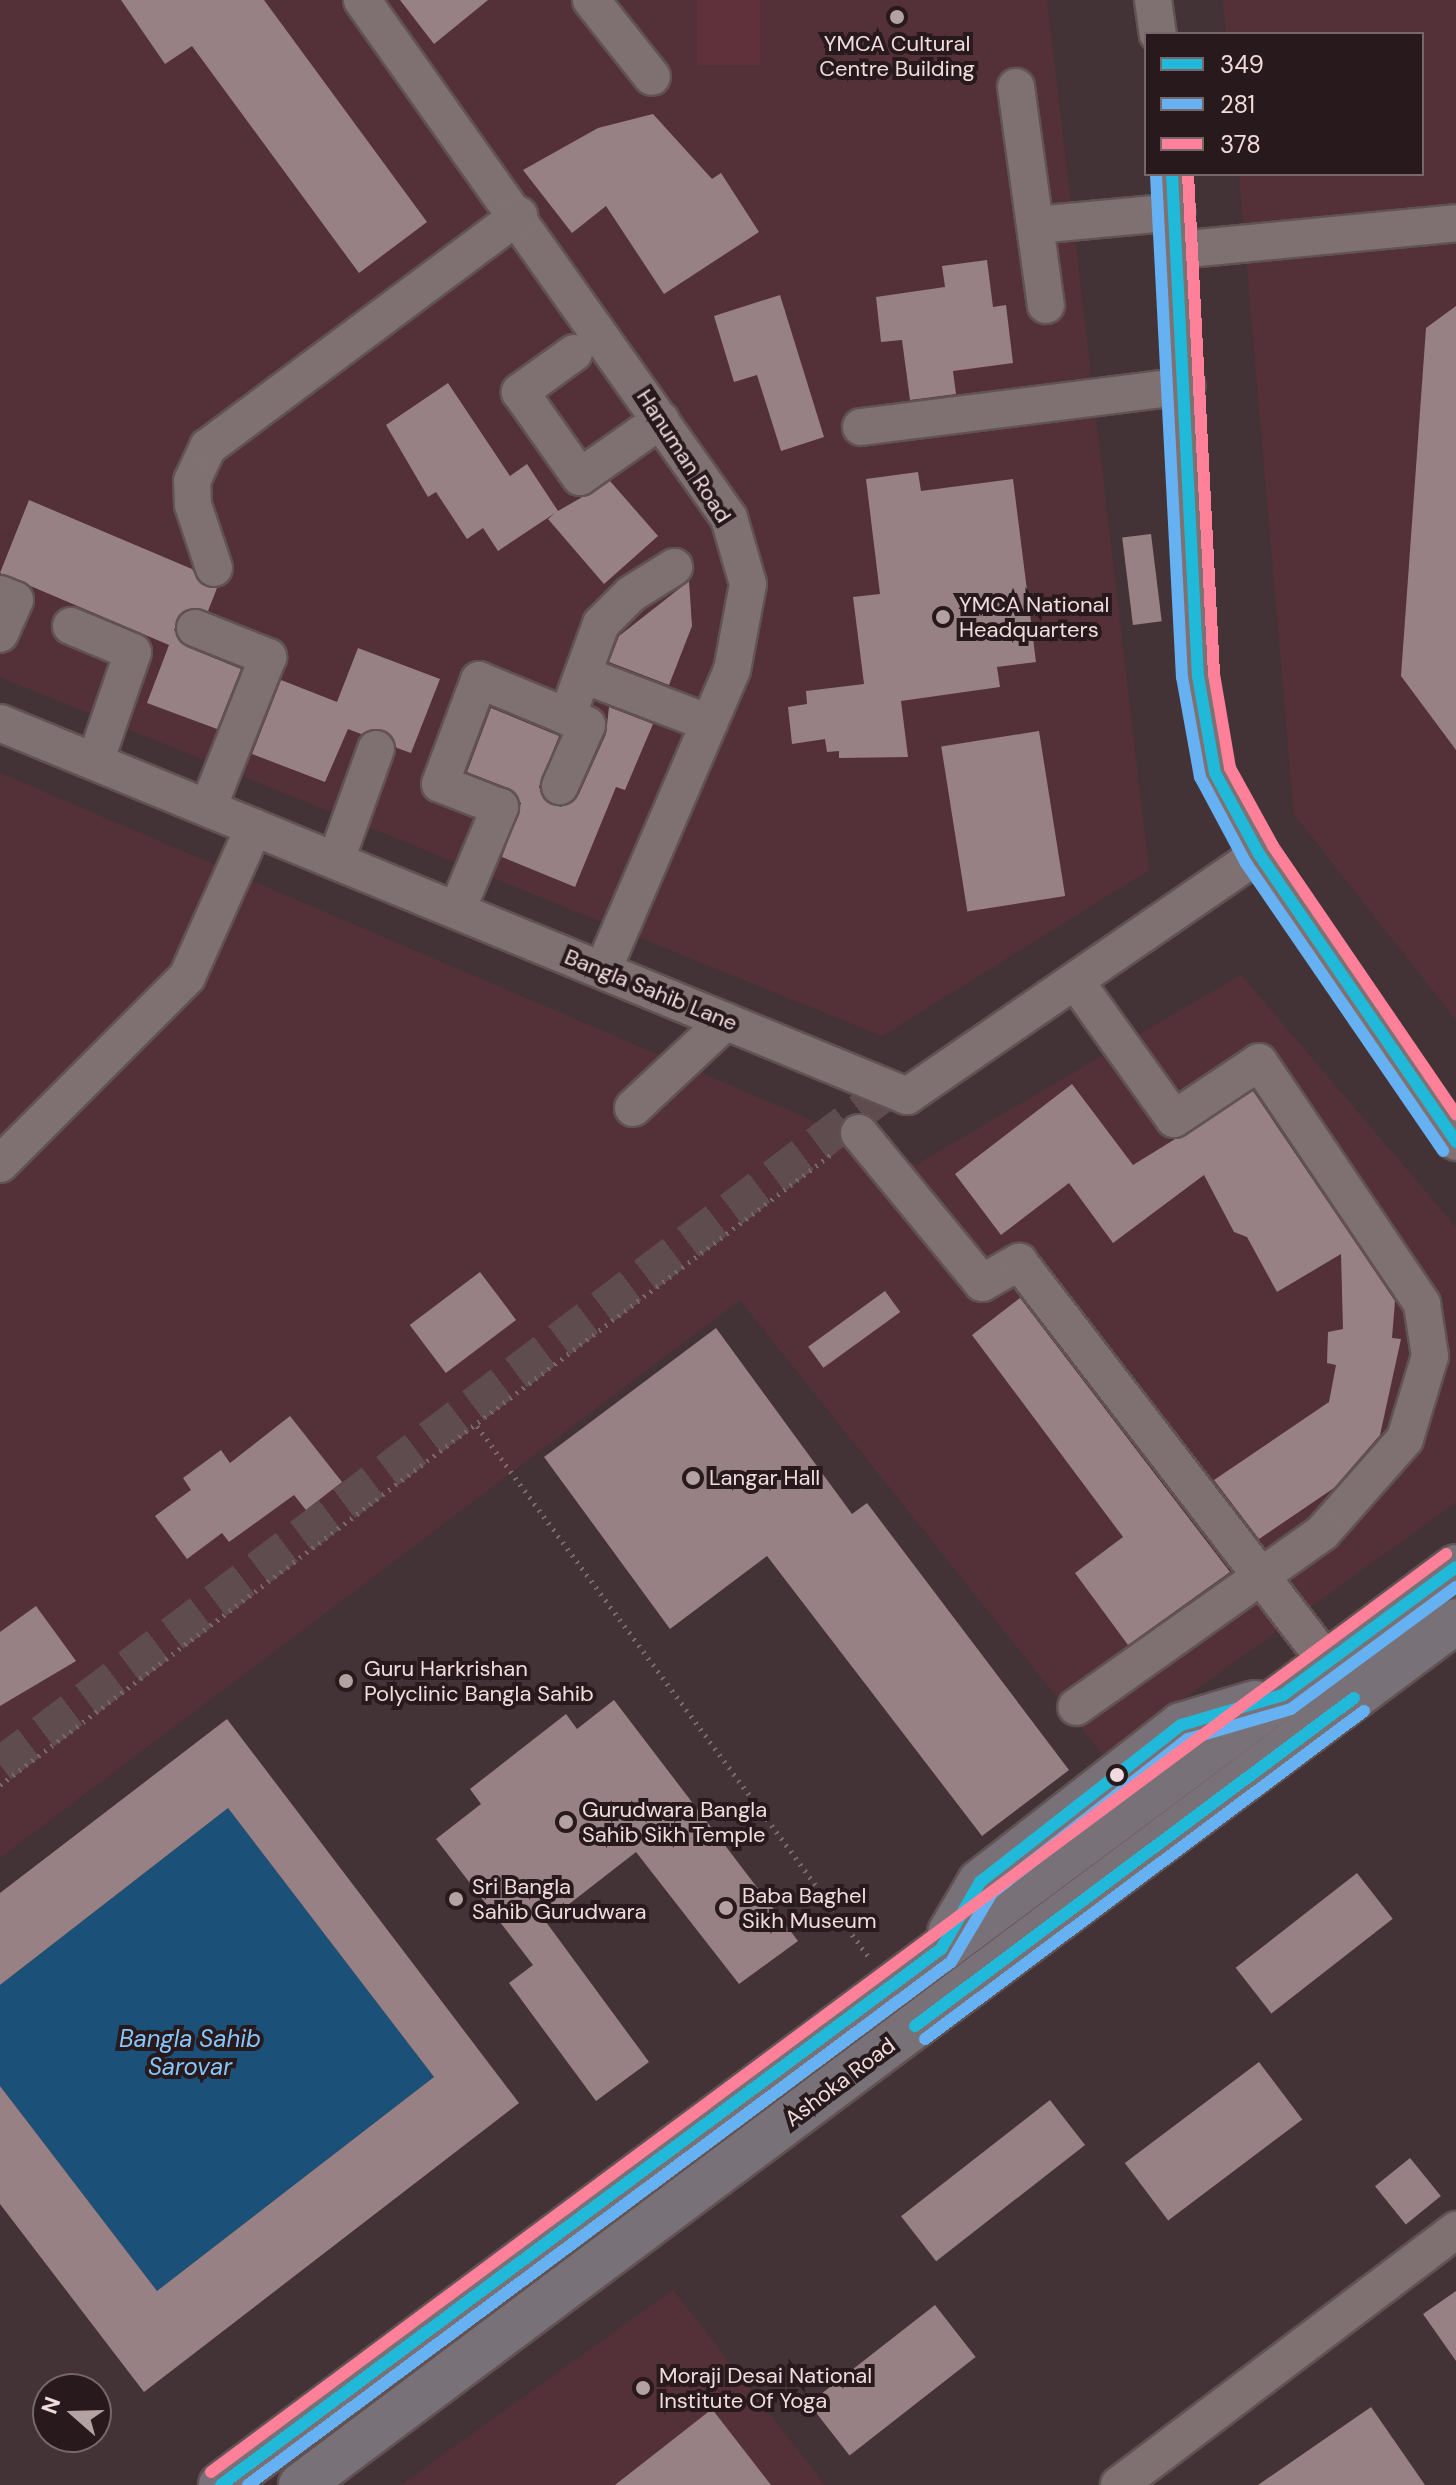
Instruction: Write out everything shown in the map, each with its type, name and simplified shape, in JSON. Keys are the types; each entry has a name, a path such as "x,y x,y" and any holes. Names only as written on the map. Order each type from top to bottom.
{"main road":[{"path":"1327,1662 1456,1567"},
{"name":"Ashoka Road","path":"301,2485 1456,1621"},
{"name":"Ashoka Road","path":"221,2485 941,1949 980,1882 1181,1725 1283,1695 1327,1662"}],"street":[{"name":"Hanuman Road","path":"362,0 519,215 729,518 748,584 732,670 603,970"},
{"path":"591,0 652,77"},
{"path":"1153,0 1158,32"},
{"path":"1016,87 1046,305"},
{"path":"1172,176 1186,386 1198,676 1215,773 1259,854 1456,1142"},
{"path":"1036,225 1176,212"},
{"path":"214,568 193,505 192,481 208,447 519,215"},
{"path":"1178,250 1456,223"},
{"path":"574,353 520,392 580,477 661,420"},
{"path":"861,427 1186,386"},
{"path":"567,717 586,676 601,624 631,594 674,567"},
{"path":"0,594 15,600 0,634"},
{"path":"71,626 133,652 95,762"},
{"path":"195,628 268,657 208,808"},
{"path":"586,676 709,723"},
{"path":"457,910 500,807 440,784 479,680 587,725 560,786"},
{"name":"Bangla Sahib Lane","path":"0,723 907,1096 1259,854"},
{"path":"336,860 376,749"},
{"path":"0,1164 187,977 254,827"},
{"path":"1076,982 1174,1119 1259,1062 1422,1304 1443,1347 1405,1439 1322,1533 1076,1707"},
{"path":"633,1108 726,1021"},
{"path":"859,1133 982,1283 1019,1262 1327,1662"},
{"path":"1119,2485 1456,2230"}],"path":[{"path":"0,1785 477,1426 859,1133"},
{"path":"477,1426 889,1988"}],"shaded area":[{"path":"0,0 1047,0 1149,870 882,1036 0,677"},
{"path":"697,0 760,0 760,65 697,65"},
{"path":"1223,0 1456,0 1456,1020 1294,814 1239,176 1424,176 1424,32 1226,32"},
{"path":"0,773 916,1165 1241,975 1456,1227 1456,1502 1104,1756 740,1300 0,1858"},
{"name":"Moraji Desai National Institute Of Yoga","path":"673,2290 825,2485 401,2485"}],"water":[{"name":"Bangla Sahib Sarovar","path":"228,1808 434,2077 157,2291 0,2086 0,1985"}],"building":[{"path":"121,0 264,0 427,222 359,273 192,46 165,64"},
{"path":"400,0 488,0 434,44"},
{"path":"653,114 712,179 721,173 759,232 664,294 606,206 572,233 523,170 598,128"},
{"path":"987,260 993,307 1006,305 1013,363 953,371 956,394 910,400 902,340 881,342 876,297 945,287 942,266"},
{"path":"780,295 824,437 781,451 757,375 734,382 714,316"},
{"path":"1456,306 1456,750 1401,676 1426,328"},
{"path":"448,383 510,476 527,464 558,511 610,481 658,536 604,584 548,519 555,513 498,551 483,528 467,539 436,492 428,497 386,425"},
{"name":"YMCA National Headquarters","path":"918,472 921,491 1013,479 1036,662 997,667 1000,687 901,701 908,757 839,758 839,751 827,752 825,739 792,744 788,707 807,704 806,691 864,684 853,597 880,594 866,479"},
{"path":"29,500 192,569 201,584 217,588 208,611 183,611 174,630 187,647 241,669 217,729 147,703 169,645 0,573"},
{"path":"1151,534 1162,621 1133,625 1122,538"},
{"path":"689,581 692,626 669,685 609,662 619,636"},
{"path":"358,648 440,679 411,753 397,748 384,730 361,734 348,729 325,782 252,754 281,680 337,702"},
{"path":"609,707 653,724 625,790 616,787 575,887 502,857 521,803 508,788 467,772 491,708 559,736 539,787 544,799 561,807 579,794 606,734"},
{"path":"1039,731 1065,896 967,911 941,746"},
{"path":"1072,1084 1133,1165 1253,1091 1395,1301 1392,1338 1401,1339 1380,1435 1334,1488 1259,1539 1214,1480 1329,1402 1336,1365 1327,1363 1328,1332 1343,1329 1341,1254 1277,1292 1247,1237 1234,1232 1204,1175 1113,1243 1069,1183 1001,1235 955,1174"},
{"path":"480,1272 516,1320 446,1373 410,1325"},
{"path":"885,1291 900,1312 823,1368 808,1347"},
{"path":"1020,1298 1230,1572 1128,1645 1075,1573 1123,1537 972,1335"},
{"path":"716,1328 852,1514 867,1503 1069,1770 982,1836 767,1556 670,1629 544,1457"},
{"path":"290,1416 342,1482 306,1510 294,1495 229,1542 222,1533 187,1559 155,1516 191,1490 183,1478 221,1450 230,1463"},
{"path":"36,1606 76,1661 0,1706 0,1632"},
{"path":"614,1700 798,1941 739,1984 636,1852 546,1922 649,2062 596,2101 509,1983 533,1965 436,1839 481,1804 470,1789 566,1714 577,1729"},
{"path":"227,1719 519,2103 144,2392 0,2204 0,2086 157,2291 434,2077 228,1808 0,1985 0,1893"},
{"path":"1357,1873 1393,1919 1271,2014 1236,1968"},
{"path":"1259,2062 1302,2120 1168,2221 1125,2163"},
{"path":"1050,2100 1085,2145 936,2261 901,2216"},
{"path":"1410,2158 1441,2196 1406,2224 1375,2186"},
{"path":"1456,2291 1456,2361 1423,2314"},
{"path":"935,2305 976,2357 850,2456 809,2404"},
{"path":"1371,2407 1425,2485 1258,2485"},
{"path":"712,2409 771,2485 615,2485"}],"tunnel":[{"path":"0,1765 890,1089"}],"transit line":[{"name":"281","path":"1156,176 1182,677 1200,777 1246,863 1443,1151"},
{"name":"349","path":"1172,176 1198,676 1215,773 1259,854 1456,1142"},
{"name":"378","path":"1188,176 1214,674 1230,768 1273,846 1456,1114"},
{"name":"378","path":"211,2472 1446,1554"},
{"name":"349","path":"221,2485 941,1949 980,1882 1181,1725 1283,1695 1456,1567"},
{"name":"281","path":"248,2485 951,1962 992,1893 1188,1739 1291,1709 1456,1587"},
{"name":"349","path":"915,2026 1354,1698"},
{"name":"281","path":"925,2039 1364,1711"}],"place":[{"name":"YMCA Cultural Centre Building","path":"897,17"},
{"name":"YMCA National Headquarters","path":"943,617"},
{"name":"Langar Hall","path":"693,1478"},
{"name":"Guru Harkrishan Polyclinic Bangla Sahib","path":"346,1681"},
{"name":"Gurudwara Bangla Sahib Sikh Temple","path":"566,1822"},
{"name":"Sri Bangla Sahib Gurudwara","path":"456,1899"},
{"name":"Baba Baghel Sikh Museum","path":"726,1908"},
{"name":"Moraji Desai National Institute Of Yoga","path":"643,2388"}]}
